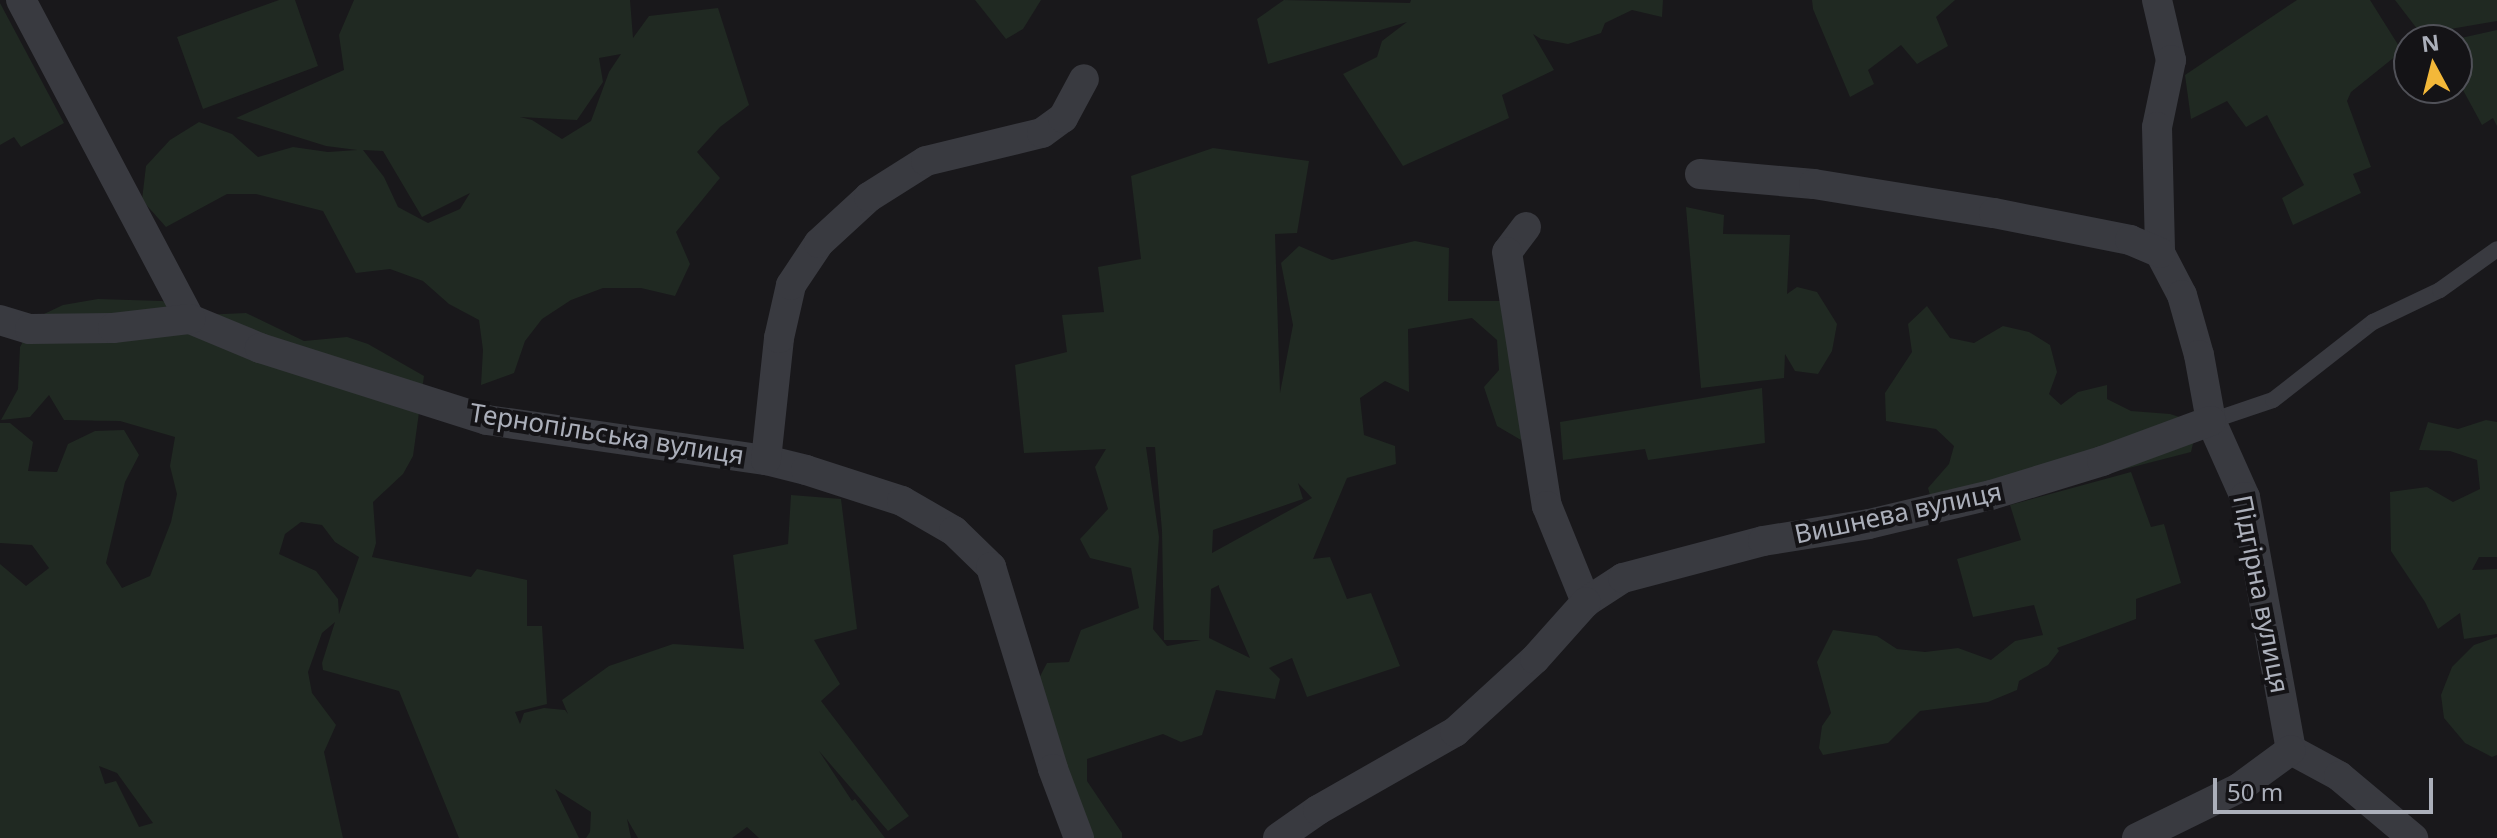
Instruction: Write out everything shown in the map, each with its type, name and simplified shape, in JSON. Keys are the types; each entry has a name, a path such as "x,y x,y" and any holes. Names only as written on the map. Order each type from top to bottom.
{"street":[{"path":"0,320 30,329 113,328 190,319 21,0"},
{"name":"Підгірна вулиця","path":"2157,0 2171,60 2157,127 2160,253 2182,295 2199,355 2211,421 2245,497 2291,750"},
{"path":"766,460 779,338 791,285 819,243 869,197 926,161 1042,133 1063,118 1084,79"},
{"path":"1700,174 1814,184 1979,211 2130,240 2160,253"},
{"path":"1526,227 1507,252 1547,506 1586,602"},
{"name":"Тернопільська вулиця","path":"190,319 260,348 487,420 766,460 902,501 954,531 991,567 1053,769 1079,838"},
{"name":"Вишнева вулиця","path":"1278,838 1318,810 1455,732 1535,659 1586,602 1623,578 1763,541 1869,524 1991,495 2102,461 2211,421"},
{"path":"2137,838 2239,788 2291,750 2339,776 2413,838"}],"lane":[{"path":"2211,421 2273,400 2373,322 2440,290 2497,249"}],"shaded area":[{"path":"279,0 295,0 318,66 203,109 177,37"},
{"path":"354,0 630,0 633,38 649,16 718,8 749,105 720,127 697,152 720,178 676,232 690,264 675,296 641,288 603,288 571,300 542,319 525,341 514,373 481,385 483,350 479,320 449,304 423,281 390,269 356,273 323,211 256,194 227,194 166,227 142,200 146,166 170,140 199,122 232,134 258,157 293,147 328,152 357,150 326,146 236,118 344,70 339,35","holes":["621,54 609,72 591,121 562,139 532,120 520,117 577,120 603,82 599,58","363,150 383,151 422,217 470,193 460,209 428,223 398,207 384,177"]},
{"path":"975,0 1041,0 1023,29 1006,39"},
{"path":"1284,0 1410,3 1411,0 1663,0 1662,17 1632,10 1605,23 1601,33 1568,44 1541,39 1533,34 1554,70 1502,95 1509,118 1403,166 1343,74 1377,57 1382,41 1407,22 1268,64 1257,19"},
{"path":"1812,0 1955,0 1936,17 1948,46 1917,64 1901,45 1868,70 1874,84 1850,97"},
{"path":"2297,0 2370,0 2393,37 2393,58 2351,92 2347,101 2371,167 2353,174 2361,193 2293,225 2282,198 2304,185 2267,115 2246,127 2227,101 2191,119 2185,75"},
{"path":"2395,0 2497,0 2497,21 2473,25 2413,24"},
{"path":"0,3 64,123 21,147 14,137 0,145"},
{"path":"2497,30 2497,126 2493,118 2482,125 2471,104 2473,104 2473,35"},
{"path":"1213,148 1309,161 1297,233 1275,234 1280,393 1293,325 1281,263 1299,246 1332,260 1415,241 1449,248 1448,301 1503,301 1526,406 1521,440 1497,426 1484,387 1499,370 1497,340 1472,318 1408,329 1409,392 1385,381 1360,398 1364,435 1395,446 1396,464 1347,478 1313,559 1330,557 1347,599 1371,593 1400,666 1307,697 1292,658 1269,668 1280,679 1275,699 1216,690 1202,735 1181,742 1163,734 1087,759 1087,781 1122,833 1122,838 1093,838 1037,682 1047,663 1069,662 1081,630 1139,608 1131,568 1090,558 1080,539 1108,509 1095,467 1106,449 1024,453 1015,365 1067,352 1062,315 1104,312 1098,267 1141,259 1131,176","holes":["1146,447 1155,447 1162,531 1164,640 1201,640 1167,646 1153,629 1159,537","1298,483 1312,498 1212,553 1213,530 1303,499","1219,585 1250,658 1209,638 1211,589"]},
{"path":"1686,207 1724,215 1723,234 1790,235 1787,294 1797,287 1817,292 1837,324 1832,351 1818,374 1795,371 1785,354 1784,378 1701,388"},
{"path":"98,299 162,301 202,315 246,313 304,341 347,337 368,344 424,376 413,456 403,474 373,502 376,543 372,557 471,577 477,569 527,580 527,626 542,626 547,704 515,712 520,724 524,713 544,708 565,710 568,714 562,700 609,666 673,644 744,649 733,555 788,544 791,495 841,499 857,629 814,640 840,684 821,701 909,816 888,831 819,751 852,801 855,799 885,838 759,838 747,827 732,838 638,838 627,819 631,838 586,838 590,832 591,812 555,789 579,838 459,838 399,691 323,670 322,663 335,622 322,633 308,672 312,693 336,725 324,752 343,838 0,838 0,564 26,586 49,568 32,545 0,543 0,423 10,423 33,442 28,471 57,472 68,444 95,431 124,430 139,455 125,482 106,563 122,588 150,576 171,522 177,494 170,466 175,437 120,421 64,420 49,395 30,417 1,420 18,389 20,347 30,329 44,314 63,305","holes":["301,522 322,525 335,542 359,557 339,614 338,599 316,571 279,554 285,534","99,766 117,773 153,823 139,827 116,781 105,784"]},
{"path":"1927,306 1950,338 1974,343 2003,326 2029,332 2050,345 2057,372 2049,394 2061,405 2078,392 2107,385 2107,399 2131,411 2170,414 2189,420 2195,435 2191,452 2121,470 2114,467 1937,520 1928,488 1949,464 1954,446 1936,429 1886,421 1885,393 1912,352 1908,324"},
{"path":"1762,388 1765,443 1648,460 1645,449 1563,460 1560,422"},
{"path":"2486,420 2497,422 2497,557 2479,557 2472,570 2497,569 2497,634 2464,639 2460,613 2438,629 2425,602 2391,551 2390,492 2427,487 2453,502 2480,489 2477,460 2450,451 2419,450 2428,422 2458,429"},
{"path":"2131,472 2151,527 2164,524 2181,583 2136,599 2136,619 2057,648 2059,651 2048,665 2019,681 2017,690 1988,702 1920,711 1888,743 1823,755 1819,748 1822,726 1831,713 1817,662 1833,630 1877,636 1897,649 1925,652 1958,648 1991,660 2015,641 2043,635 2034,605 1973,617 1957,559 2021,540 2010,505"},
{"path":"2497,637 2497,755 2492,757 2465,743 2444,718 2441,695 2452,667 2474,645"}]}
